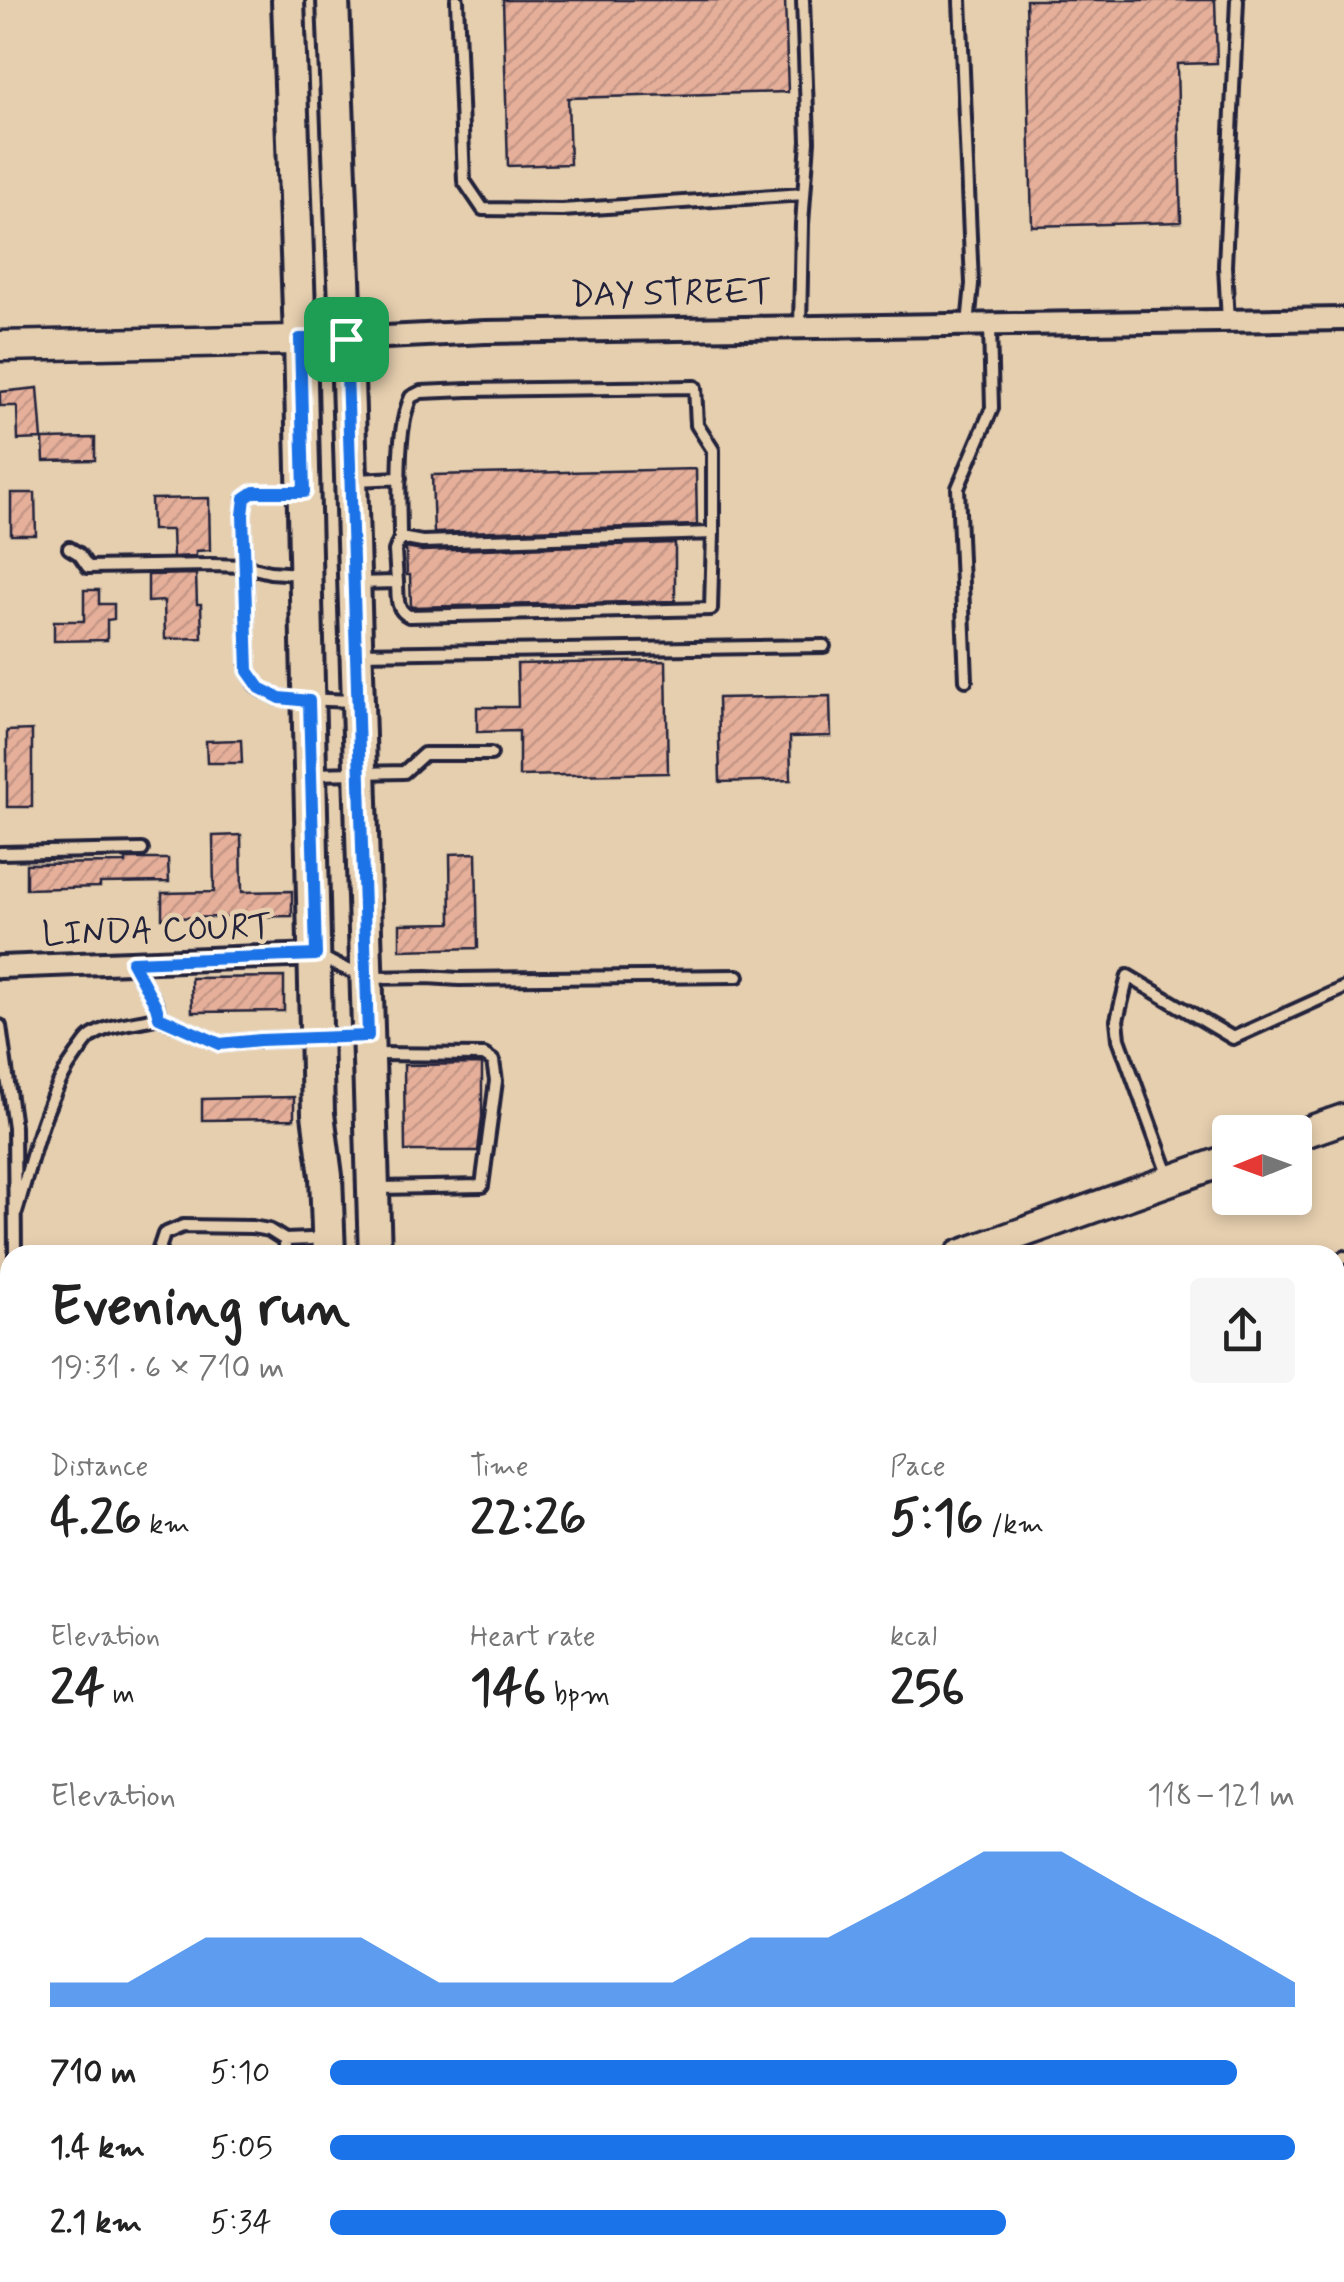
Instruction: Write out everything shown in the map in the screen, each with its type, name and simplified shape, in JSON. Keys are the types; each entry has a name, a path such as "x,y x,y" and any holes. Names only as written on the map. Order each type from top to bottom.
{"main road":[{"path":"288,0 318,1114 326,1176 305,1245"},
{"path":"333,0 375,1245"}],"street":[{"name":"DAY STREET","path":"0,346 485,332 1344,319"},
{"name":"LINDA COURT","path":"0,967 316,955"},
{"path":"1312,1130 1344,1118"},
{"path":"988,1245 1212,1165"}],"lane":[{"path":"457,0 464,181 483,209 562,210 804,194"},
{"path":"800,328 808,141 803,0"},
{"path":"960,0 972,284 968,326"},
{"path":"1228,323 1225,266 1237,0"},
{"path":"966,680 958,488 992,408 990,326"},
{"path":"695,386 697,425 714,450 714,534 711,610 409,616 398,606 395,552 400,538 404,412 411,397 421,392 695,386"},
{"path":"351,480 400,478"},
{"path":"304,492 254,492 245,498 248,671 260,688 280,698 358,701"},
{"path":"400,538 422,542 714,534"},
{"path":"69,548 88,567 245,566 306,574"},
{"path":"354,584 397,582"},
{"path":"356,654 824,646"},
{"path":"311,774 404,772 424,754 492,754"},
{"path":"0,853 142,850"},
{"path":"316,955 366,978 738,976"},
{"path":"132,962 159,1017"},
{"path":"1170,1180 1120,1039 1117,1020 1128,976 1233,1038 1344,988"},
{"path":"16,1212 60,1076 91,1036 124,1023 159,1017 220,1044 318,1038 484,1055 493,1061 496,1081 482,1186 373,1188"},
{"path":"0,1026 14,1127 15,1245"},
{"path":"160,1245 164,1234 183,1226 252,1227 269,1230 297,1245"}],"building":[{"path":"503,0 785,0 788,92 568,98 570,164 508,166"},
{"path":"1026,0 1215,0 1217,63 1177,64 1181,222 1032,226"},
{"path":"38,388 42,439 18,440 17,406 0,406 0,392"},
{"path":"95,438 95,460 44,461 43,439"},
{"path":"696,469 697,525 434,533 432,475"},
{"path":"11,493 35,493 36,535 11,535"},
{"path":"209,498 210,550 196,551 196,556 173,557 172,530 152,530 151,499"},
{"path":"675,543 675,601 411,607 406,548 422,551"},
{"path":"196,574 202,638 165,639 164,601 148,602 148,575"},
{"path":"84,590 99,590 99,604 114,604 114,619 107,620 107,640 54,641 54,621 84,621"},
{"path":"666,661 668,773 519,776 519,731 477,732 477,707 518,707 517,664"},
{"path":"830,696 831,736 790,737 791,780 720,782 718,698"},
{"path":"32,730 32,807 7,807 7,731"},
{"path":"241,740 242,763 207,763 206,741"},
{"path":"241,835 242,892 292,891 292,916 162,918 162,893 214,892 213,836"},
{"path":"476,853 478,948 400,950 400,924 451,923 450,854"},
{"path":"126,859 168,859 169,882 26,889 26,864 126,863"},
{"path":"284,977 284,1011 192,1012 191,978"},
{"path":"482,1064 478,1151 405,1151 404,1065"},
{"path":"294,1097 294,1119 202,1120 202,1099"}],"route":[{"path":"300,339 346,339 368,1036 220,1044 159,1017 132,962 316,955 309,701 280,698 260,688 248,671 243,515 245,498 254,492 304,492 300,339"}]}
